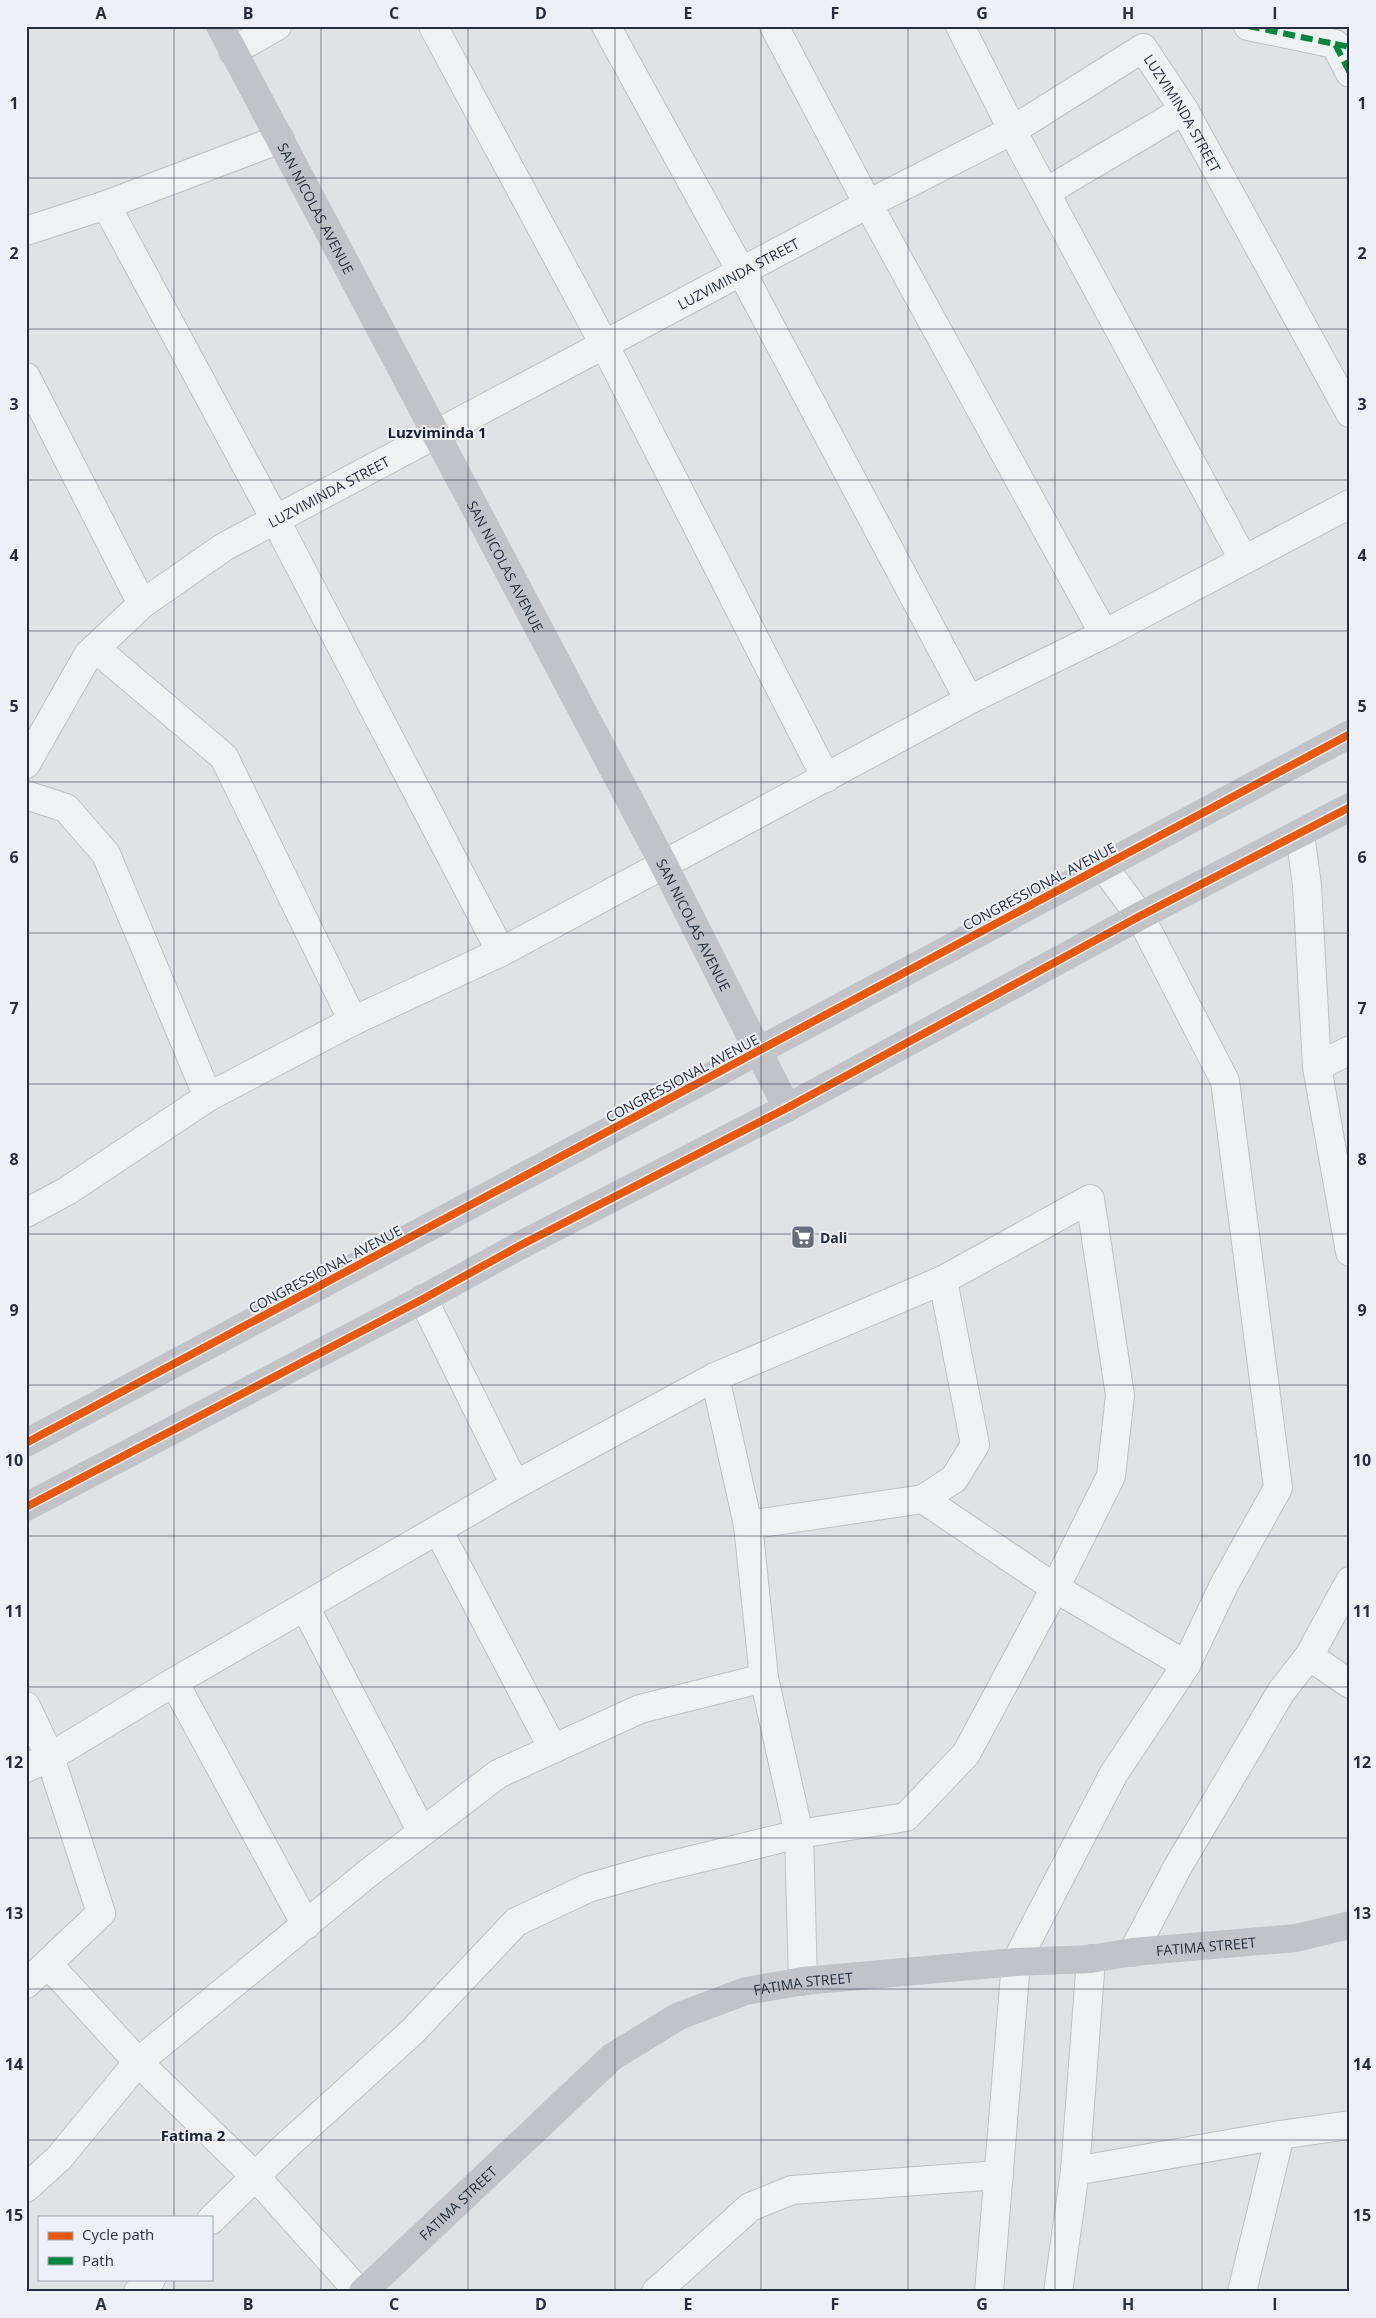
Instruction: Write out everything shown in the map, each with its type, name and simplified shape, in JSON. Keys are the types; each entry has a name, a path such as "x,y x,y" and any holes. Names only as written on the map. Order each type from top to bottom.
{"main road":[{"name":"SAN NICOLAS AVENUE","path":"220,26 664,865 787,1108"},
{"name":"CONGRESSIONAL AVENUE","path":"26,1443 1350,734"},
{"path":"26,1507 422,1300 519,1246 787,1108 1140,916 1350,807"},
{"name":"FATIMA STREET","path":"361,2292 612,2057 679,2016 746,1991 803,1981 1016,1962 1091,1959 1133,1952 1296,1938 1350,1925"}],"street":[{"path":"233,51 277,26"},
{"path":"433,26 604,344 826,778"},
{"path":"606,26 741,271 969,700"},
{"path":"774,26 868,204 1104,634"},
{"path":"960,26 1013,130 1243,559"},
{"path":"1248,26 1343,46 1350,73"},
{"name":"LUZVIMINDA STREET","path":"26,764 84,663 95,648 142,604 224,547 741,271 1013,130 1147,37 1184,110 1350,413"},
{"path":"1046,192 1184,110"},
{"path":"26,231 106,205 280,139"},
{"path":"106,205 276,519 501,952"},
{"path":"26,377 142,604"},
{"path":"26,1213 67,1191 208,1097 353,1020 501,952 969,700 1104,634 1350,504"},
{"path":"95,648 224,757 353,1020"},
{"path":"26,795 66,808 106,854 208,1097"},
{"path":"1300,834 1307,885 1317,1067 1350,1252"},
{"path":"989,2292 1016,1962 1113,1775 1186,1666 1224,1584 1278,1488 1225,1082 1140,916 1103,866"},
{"path":"1317,1067 1350,1050"},
{"path":"38,1763 174,1682 438,1530 715,1378 942,1280 1090,1199 1120,1395 1111,1476 1055,1588 966,1754 906,1817 799,1834 651,1870 588,1888 516,1922 412,2032 255,2176 212,2219"},
{"path":"748,1525 923,1499 954,1479 975,1445 942,1280"},
{"path":"422,1300 516,1486"},
{"path":"715,1378 748,1525 764,1678 799,1834 803,1981"},
{"path":"923,1499 1055,1588 1186,1666"},
{"path":"438,1530 553,1749"},
{"path":"1133,1952 1177,1868 1276,1700 1309,1656 1350,1581"},
{"path":"305,1607 422,1832"},
{"path":"1309,1656 1350,1684"},
{"path":"26,2188 59,2158 138,2062 422,1832 498,1774 640,1709 764,1678"},
{"path":"174,1682 306,1925"},
{"path":"26,1706 38,1763 101,1913 26,1984"},
{"path":"1058,2292 1075,2171 1091,1959"},
{"path":"48,1964 138,2062 255,2176 361,2292"},
{"path":"1075,2171 1280,2135 1350,2125"},
{"path":"1242,2292 1280,2135"},
{"path":"656,2292 750,2207 792,2190 998,2175"},
{"path":"138,2292 150,2280"}],"marked path":[{"path":"1248,26 1335,44 1350,73"},
{"path":"1335,44 1350,47"}],"cycle path":[{"path":"26,1443 1350,734"},
{"path":"26,1507 423,1299 519,1246 787,1108 1140,916 1350,807"}],"place":[{"name":"Dali","path":"803,1237"}],"district":[{"name":"Luzviminda 1","path":"437,432"},
{"name":"Fatima 2","path":"193,2135"}]}
